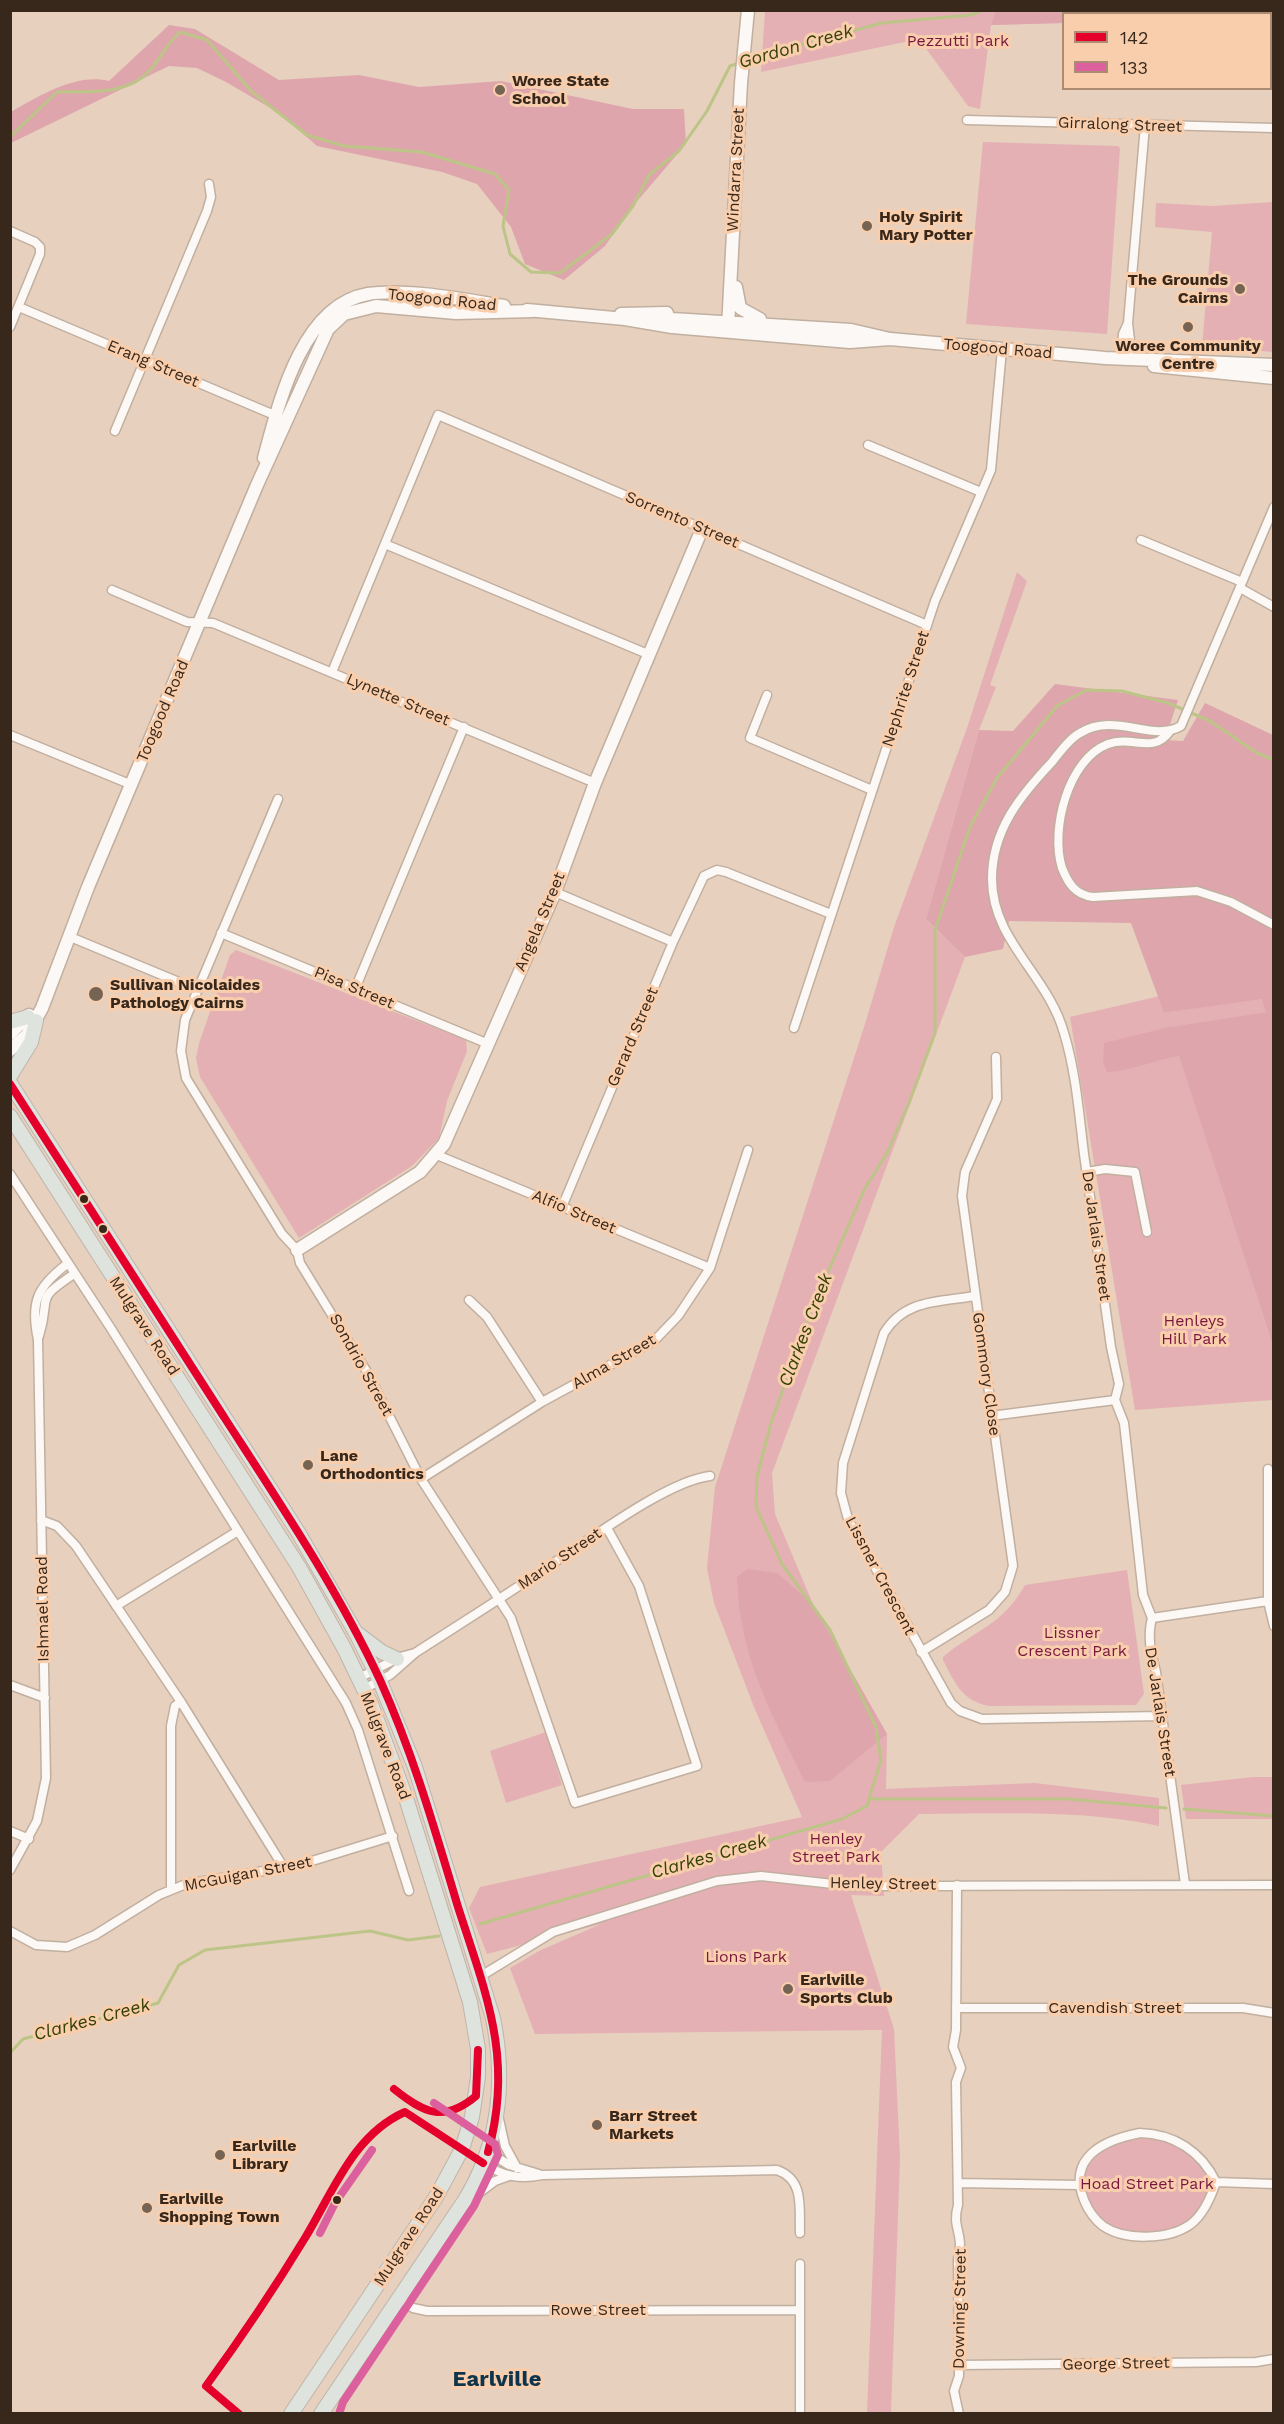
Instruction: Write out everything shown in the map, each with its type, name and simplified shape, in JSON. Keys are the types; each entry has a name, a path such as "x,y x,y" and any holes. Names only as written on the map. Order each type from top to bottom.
{"main road":[{"path":"10,1022 32,1019 31,1042 10,1076"},
{"name":"Mulgrave Road","path":"10,1083 298,1532 356,1633 377,1676 415,1767 481,1976 497,2040 500,2071 498,2113 486,2157 460,2206 321,2414"},
{"name":"Mulgrave Road","path":"10,1116 315,1593 361,1684 406,1798 470,2002 477,2039 478,2069 473,2113 464,2143 436,2197 291,2414"},
{"path":"356,1633 382,1652 397,1659"},
{"path":"464,2143 486,2157"}],"street":[{"name":"Windarra Street","path":"728,325 741,83 748,10"},
{"name":"Girralong Street","path":"967,120 1274,128"},
{"path":"1126,360 1122,337 1128,323 1144,125"},
{"path":"115,431 207,211 211,197 209,184"},
{"path":"735,190 737,301 749,315 777,325"},
{"path":"10,231 40,247 38,261 10,327"},
{"name":"Toogood Road","path":"257,485 275,415 312,331 325,315 353,298 381,293 457,298 533,311 625,319 672,327 777,325 851,330 890,339 1126,360 1274,378"},
{"path":"584,316 648,312 711,314 729,294"},
{"name":"Toogood Road","path":"10,1050 27,1035 55,956 68,936 257,485 328,329 344,314 376,306 456,313 533,311"},
{"name":"Erang Street","path":"19,307 288,421"},
{"name":"Toogood Road","path":"728,325 850,342 890,339"},
{"name":"Nephrite Street","path":"794,1028 927,625 991,470 1002,349"},
{"name":"Toogood Road","path":"1126,360 1274,365"},
{"name":"Sorrento Street","path":"385,544 438,415 927,625"},
{"path":"868,445 981,492"},
{"path":"1274,507 1182,724 1170,731 1164,740 1155,745 1119,741 1092,753 1065,799 1056,845 1068,882 1080,894 1092,897 1197,891 1209,893 1274,925"},
{"name":"Angela Street","path":"297,1250 420,1172 437,1155 444,1144 486,1043 555,892 596,783 702,529"},
{"path":"1142,540 1241,585 1274,607"},
{"path":"332,672 385,544 650,655"},
{"name":"Lynette Street","path":"112,590 187,622 213,622 596,783"},
{"path":"767,695 750,738 872,790"},
{"name":"De Jarlais Street","path":"1170,731 1117,724 1093,727 1081,732 1022,794 1005,820 994,854 993,896 1004,930 1045,988 1065,1034 1119,1384 1115,1400 1124,1423 1144,1604 1152,1618 1148,1630 1185,1884"},
{"path":"355,989 464,727"},
{"path":"10,735 132,785"},
{"name":"Sondrio Street","path":"278,799 185,1020 181,1041 186,1078 282,1234 297,1250 300,1263 367,1372 421,1479 500,1599 522,1643 575,1803 697,1766 639,1586 607,1528"},
{"name":"Gerard Street","path":"562,1207 700,882 710,872 726,872 831,914"},
{"path":"555,892 673,942"},
{"name":"Pisa Street","path":"221,933 486,1043"},
{"path":"68,936 198,990"},
{"name":"Toogood Road","path":"10,1034 32,1019"},
{"name":"Gommory Close","path":"921,1652 989,1610 1005,1592 1012,1566 962,1190 965,1172 997,1099 996,1058"},
{"name":"Alma Street","path":"421,1479 542,1402 654,1341 678,1316 710,1268 748,1150"},
{"name":"Alfio Street","path":"437,1155 710,1268"},
{"path":"1087,1172 1105,1169 1135,1172 1147,1233"},
{"name":"Mulgrave Road","path":"10,1174 67,1264 111,1327 345,1702 358,1730 409,1891"},
{"name":"Ishmael Road","path":"39,1340 35,1326 39,1292 67,1264"},
{"name":"Ishmael Road","path":"10,1870 29,1839 40,1812 45,1789 39,1340 45,1297 50,1290 74,1274"},
{"name":"Lissner Crescent","path":"975,1296 911,1307 891,1322 884,1333 840,1478 848,1519 951,1703 970,1716 982,1719 1162,1716"},
{"path":"469,1300 487,1317 542,1402"},
{"path":"991,1416 1115,1400"},
{"path":"1268,1469 1268,1601 1274,1626"},
{"name":"Mario Street","path":"377,1676 397,1659 415,1653 607,1528 672,1489 694,1478 710,1476"},
{"path":"41,1520 57,1526 70,1539 181,1702 284,1868"},
{"path":"116,1606 237,1530"},
{"path":"1152,1618 1268,1601"},
{"name":"Mario Street","path":"361,1684 406,1664 415,1653"},
{"path":"10,1685 45,1698"},
{"path":"171,1889 171,1726 175,1706 181,1702"},
{"path":"10,1831 29,1839"},
{"name":"McGuigan Street","path":"10,1931 36,1945 67,1947 88,1939 171,1889 216,1877 284,1868 321,1860 393,1836"},
{"name":"Henley Street","path":"481,1976 554,1932 717,1881 761,1876 834,1885 1272,1884"},
{"name":"Downing Street","path":"957,1885 956,2008 953,2047 962,2068 956,2082 958,2205 954,2220 962,2243 958,2259 959,2376 954,2391 959,2414"},
{"name":"Cavendish Street","path":"956,2008 1243,2008 1274,2013"},
{"path":"498,2113 504,2143 517,2168"},
{"path":"1140,2133 1160,2133 1189,2148 1210,2169 1216,2182 1209,2201 1190,2225 1154,2236 1134,2236 1103,2226 1089,2212 1078,2184 1085,2162 1098,2147 1103,2143 1140,2133"},
{"path":"486,2157 542,2175"},
{"path":"486,2157 510,2176"},
{"path":"460,2206 495,2181 510,2176 524,2178 542,2175 769,2169 791,2176 798,2189 800,2233"},
{"path":"1216,2182 1274,2184"},
{"path":"957,2183 1078,2184"},
{"path":"800,2264 800,2414"},
{"name":"Rowe Street","path":"399,2300 413,2308 427,2311 799,2310"},
{"name":"George Street","path":"958,2365 1256,2362 1274,2359"},
{"path":"328,2414 334,2397"}],"green space":[{"name":"Pezzutti Park","path":"765,11 1273,11 1272,18 1272,12 1062,12 1062,23 991,25 980,109 968,106 919,39 761,72"},
{"path":"983,142 1118,146 1120,148 1107,334 966,324"},
{"name":"The Grounds Cairns","path":"1273,202 1273,352 1202,346 1212,232 1155,227 1156,203 1212,206"},
{"path":"1017,572 1027,581 990,685 996,687 979,730 926,919 965,957 772,1473 775,1514 813,1604 887,1734 886,1789 1035,1783 1159,1798 1159,1826 1070,1815 919,1814 881,1852 884,1896 851,1895 894,2029 900,2158 891,2413 867,2413 882,2030 535,2034 510,1968 541,1950 601,1924 487,1954 469,1908 480,1887 802,1817 754,1707 714,1603 707,1568 715,1487 865,1024 894,927 967,728"},
{"path":"236,950 466,1040 467,1051 447,1101 439,1138 412,1166 299,1238 200,1077 196,1058 199,1043 230,955"},
{"name":"Henleys Hill Park","path":"1160,996 1164,1013 1260,998 1267,1012 1170,1027 1273,1346 1273,1400 1135,1410 1070,1017"},
{"name":"Lissner Crescent Park","path":"1127,1570 1144,1694 1136,1705 989,1706 972,1700 960,1690 943,1657 998,1618 1016,1599 1025,1585"},
{"path":"546,1732 562,1785 506,1803 490,1751"},
{"path":"1273,1777 1273,1819 1186,1819 1181,1785"},
{"name":"Hoad Street Park","path":"1140,2133 1189,2148 1216,2182 1190,2225 1160,2233 1137,2235 1116,2228 1089,2212 1081,2173 1093,2151"}],"shaded area":[{"path":"996,10 1273,10 1274,17 1272,18 1272,12 1062,12 1062,23 991,25"},
{"path":"169,25 195,29 279,80 359,75 419,87 501,81 633,109 684,109 686,144 633,206 605,246 564,280 525,264 511,227 477,184 442,172 317,146 279,113 197,68 169,66 11,143 11,112 46,93 71,83 96,79 109,81"},
{"path":"1055,684 1178,700 1165,740 1183,741 1205,703 1273,735 1273,1346 1179,1056 1134,1068 1107,1072 1103,1063 1104,1043 1169,1027 1266,1012 1261,999 1164,1013 1131,923 1009,921 1003,949 965,957 926,919 979,730 1013,731"},
{"path":"747,1569 777,1573 813,1604 887,1734 830,1781 805,1782 759,1683 750,1658 739,1606 737,1577"}],"waterway":[{"name":"Gordon Creek","path":"748,59 882,23 971,15 983,10"},
{"name":"Gordon Creek","path":"10,137 57,92 120,88 142,78 180,32 207,40 252,92 307,135 344,146 422,152 495,174 509,190 503,226 510,254 531,272 560,273 612,234 633,206 649,175 679,151 707,111 730,66 739,63"},
{"name":"Clarkes Creek","path":"480,1924 842,1819 867,1806 881,1760 876,1727 830,1630 782,1564 756,1507 757,1476 771,1423 813,1306 865,1188 887,1153 909,1103 935,1033 935,930 970,827 997,778 1057,706 1086,690 1122,691 1168,703 1210,721 1257,753 1274,760"},
{"path":"869,1799 1069,1799 1166,1808"},
{"path":"1184,1809 1274,1816"},
{"name":"Clarkes Creek","path":"10,2053 23,2039 158,2003 179,1965 205,1950 370,1931 408,1940 439,1936"}],"transit line":[{"name":"142","path":"10,1084 266,1481 345,1612 380,1680 423,1792 487,1998 497,2057 498,2087 488,2152"},
{"name":"142","path":"394,2089 425,2109 434,2112 454,2110 476,2096 478,2050"},
{"name":"133","path":"339,2414 343,2402 474,2206 498,2155 495,2144 434,2103"},
{"name":"142","path":"239,2414 206,2386 245,2332 281,2276 346,2166 371,2135 387,2122 405,2112 483,2163"},
{"name":"133","path":"320,2233 335,2203 372,2150"}],"place":[{"name":"Woree State School","path":"500,90"},
{"name":"Holy Spirit Mary Potter","path":"867,226"},
{"name":"The Grounds Cairns","path":"1240,289"},
{"name":"Woree Community Centre","path":"1188,327"},
{"name":"Sullivan Nicolaides Pathology Cairns","path":"96,994"},
{"name":"Lane Orthodontics","path":"308,1465"},
{"name":"Earlville Sports Club","path":"788,1989"},
{"name":"Barr Street Markets","path":"597,2125"},
{"name":"Earlville Library","path":"220,2155"},
{"name":"Earlville Shopping Town","path":"147,2208"}],"district":[{"name":"Earlville","path":"497,2380"}],"park label":[{"name":"Henley Street Park","path":"836,1848"},
{"name":"Lions Park","path":"746,1957"}]}
